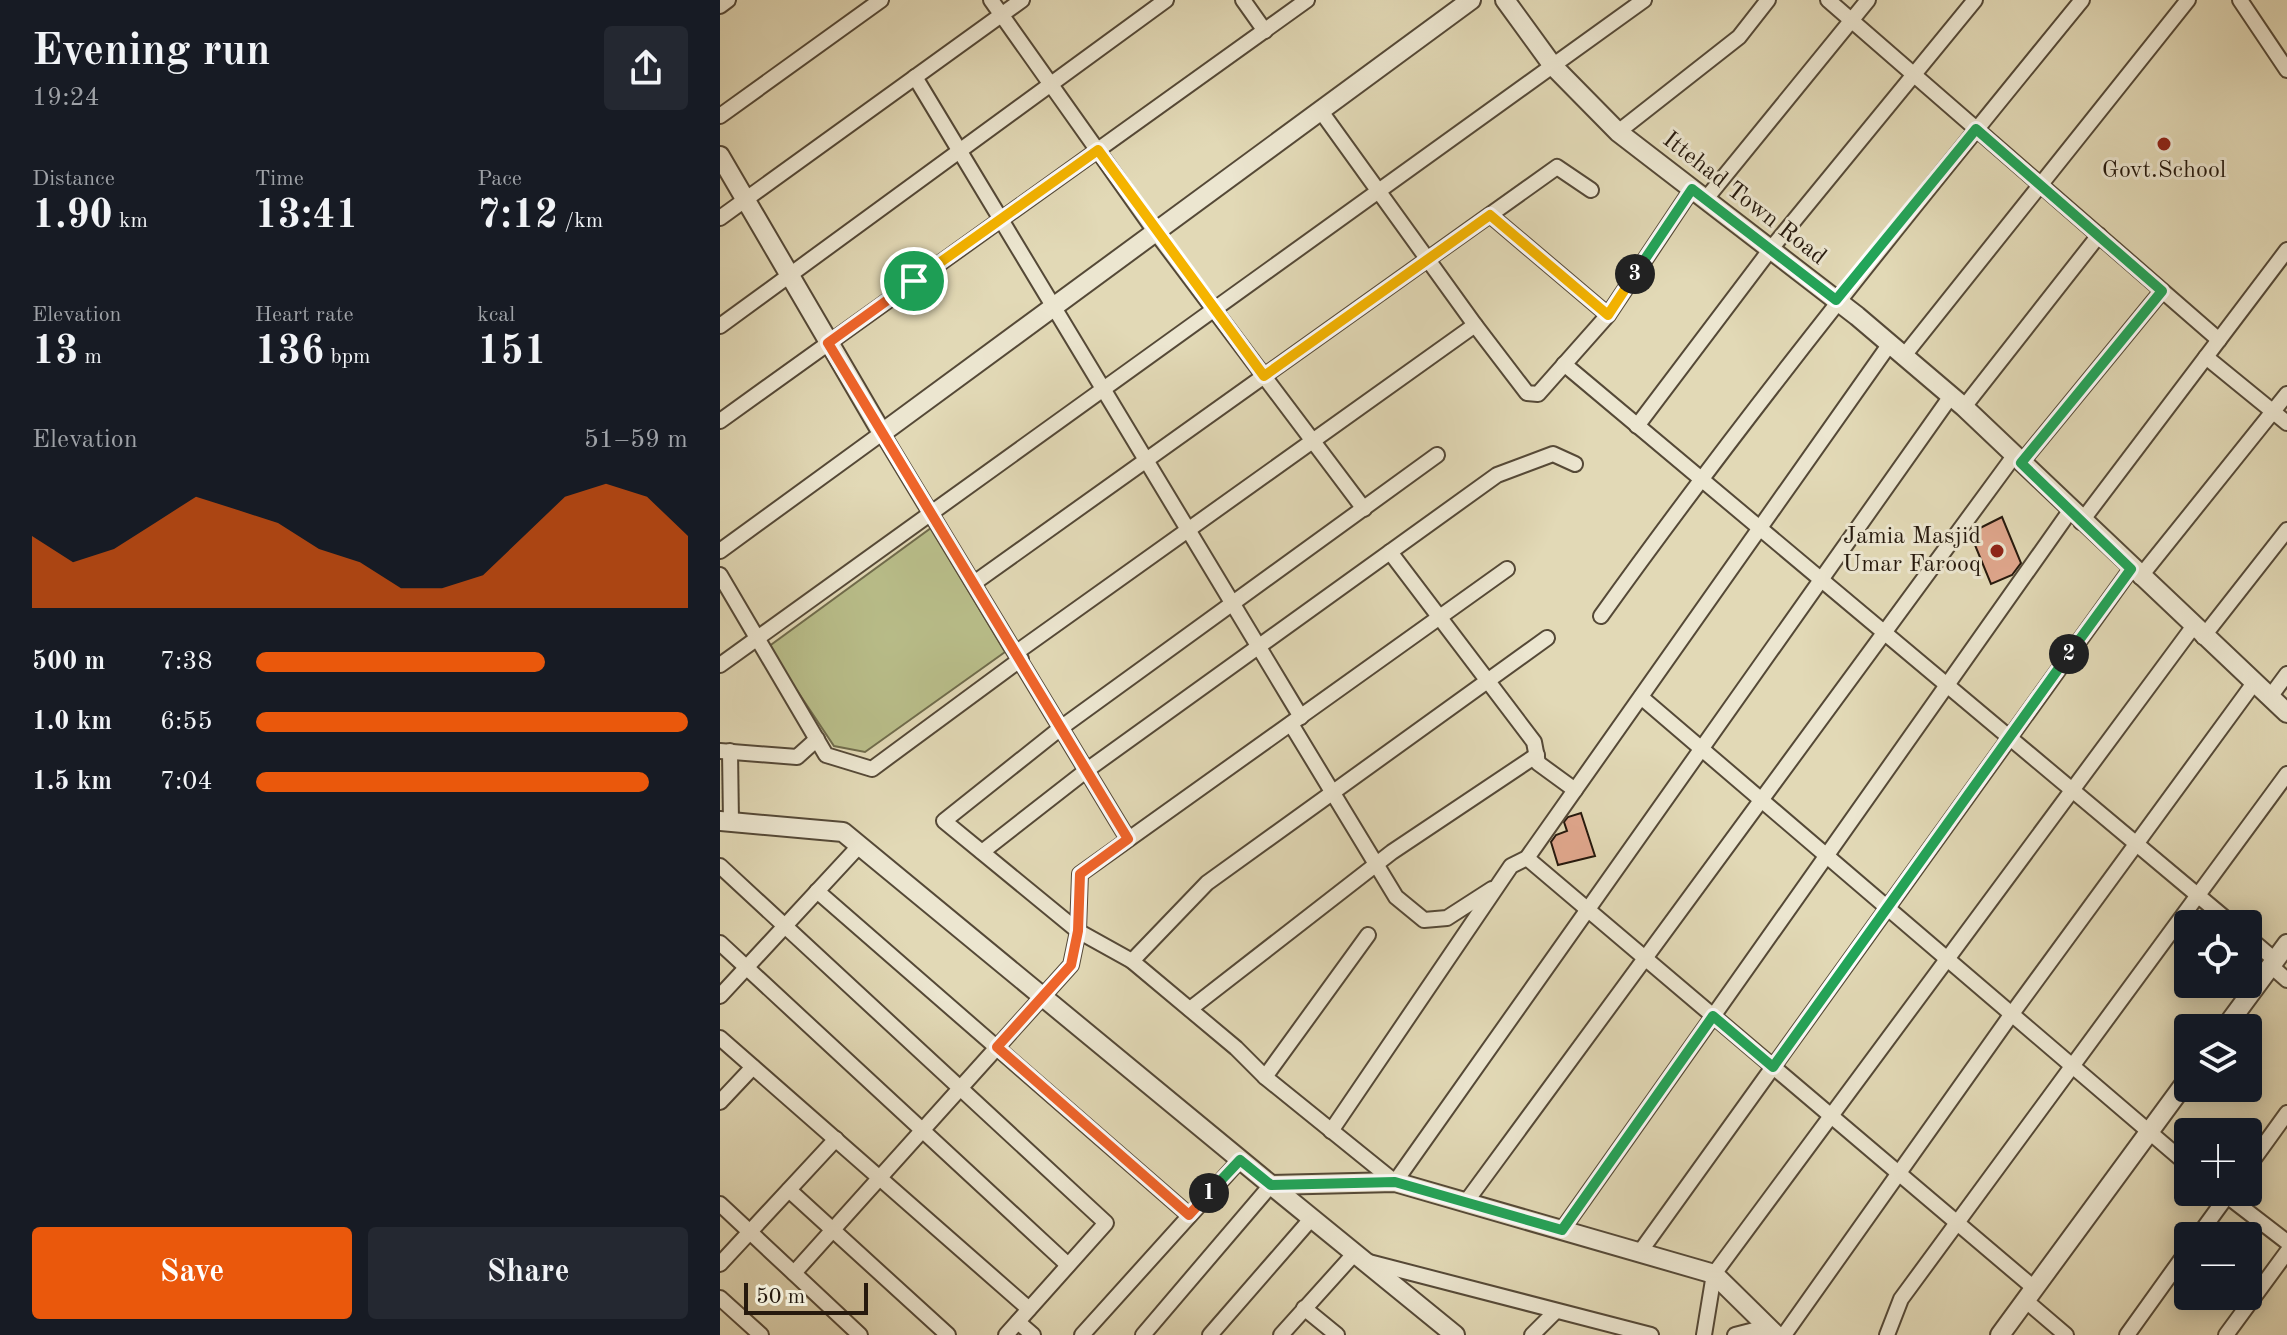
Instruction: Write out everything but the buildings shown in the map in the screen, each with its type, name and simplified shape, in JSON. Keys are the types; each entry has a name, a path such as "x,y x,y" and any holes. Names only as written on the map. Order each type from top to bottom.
{"street":[{"path":"720,6 728,0"},
{"path":"720,116 881,0"},
{"path":"991,0 1154,230 1364,509"},
{"path":"720,218 1022,0"},
{"path":"720,326 1166,0"},
{"path":"1243,0 1265,31"},
{"path":"720,421 1307,0"},
{"path":"720,551 1471,0"},
{"name":"Ittehad Town Road","path":"1505,0 1553,66 1618,132 1836,300 1957,401 2135,573 2287,713"},
{"path":"720,665 1644,0"},
{"path":"1618,132 1739,37 1768,0"},
{"path":"1828,0 2219,340"},
{"path":"1320,110 1527,393 1538,394 1608,315 1698,195 1868,0"},
{"path":"1637,426 1770,250 1975,0"},
{"path":"1601,616 1700,478 1836,300 2082,0"},
{"path":"1331,1131 1511,866 1527,858 1759,528 1896,351 2188,0"},
{"path":"2240,0 2284,60"},
{"path":"915,77 1259,647 1332,793 1378,862 1396,897 1424,920 1447,918 1499,885"},
{"path":"720,156 828,343 1128,839"},
{"path":"974,583 1557,167 1591,190"},
{"path":"1490,215 1608,315"},
{"path":"1395,1182 1820,579 1957,401 2099,235"},
{"path":"1562,1230 1947,685 2076,516 2206,357 2287,250"},
{"path":"1466,1202 1884,632 2018,460 2162,291"},
{"path":"720,575 826,755 872,769 1188,530 1475,325"},
{"path":"2206,357 2287,423"},
{"path":"1564,364 2215,910"},
{"path":"1640,1252 2009,737 2135,573 2287,394"},
{"path":"982,852 1087,770 1497,475 1553,454 1575,464"},
{"path":"1395,1182 1265,1077 1132,961 1078,931 944,821 1062,727 1437,455"},
{"path":"1704,1335 1714,1274 2073,790 2198,632 2287,530"},
{"path":"1390,552 1534,742 1538,763 1575,790"},
{"path":"794,1273 1071,965 1078,931 1080,874 1507,569"},
{"path":"1132,961 1207,883 1547,638"},
{"path":"2270,697 2287,674"},
{"path":"1784,1335 2011,1015 2254,683"},
{"path":"1641,697 2174,1153"},
{"path":"817,739 797,757 725,751 725,821 843,832 1455,1335"},
{"path":"1190,1009 1378,862 1537,755"},
{"path":"1887,1335 1901,1299 2287,774"},
{"path":"720,996 860,845"},
{"path":"1527,858 1958,1224 2066,1335"},
{"path":"720,866 1106,1223 1006,1335"},
{"path":"817,891 1189,1215"},
{"path":"1265,1077 1368,935"},
{"path":"720,943 1068,1265"},
{"path":"2235,1014 2287,944"},
{"path":"2262,952 2287,980"},
{"path":"720,1038 1029,1309"},
{"path":"720,1102 753,1067"},
{"path":"2000,1335 2174,1098"},
{"path":"2262,1148 2287,1113"},
{"path":"720,1264 836,1139"},
{"path":"1082,1335 1240,1160"},
{"path":"1143,1335 1271,1185 1395,1182 1714,1274 1771,1331"},
{"path":"789,1190 948,1335"},
{"path":"720,1204 860,1335"},
{"path":"2242,1206 2287,1242"},
{"path":"1210,1335 1311,1219"},
{"path":"2226,1335 2287,1252"},
{"path":"1281,1335 1357,1257"},
{"path":"1357,1257 1624,1333 1651,1335"},
{"path":"2127,1335 2174,1270"},
{"path":"720,1298 759,1334"},
{"path":"1304,1308 1337,1335"},
{"path":"1532,1335 1555,1312"},
{"path":"1018,1322 1033,1335"},
{"path":"1735,1335 1771,1331"}],"green space":[{"path":"931,528 1005,652 865,752 834,746 768,647"}],"place":[{"name":"Govt.School","path":"2164,144"},
{"name":"Jamia Masjid Umar Farooq","path":"1997,551"}],"route":[{"path":"1976,129 2162,291 2021,463 2131,569 1773,1067 1713,1016 1562,1230 1395,1182 1271,1185 1240,1160 1189,1215 997,1047 1071,965 1078,931 1080,874 1128,839 828,343 914,281 1098,150 1264,376 1490,215 1608,315 1692,189 1836,300 1976,129"}]}
